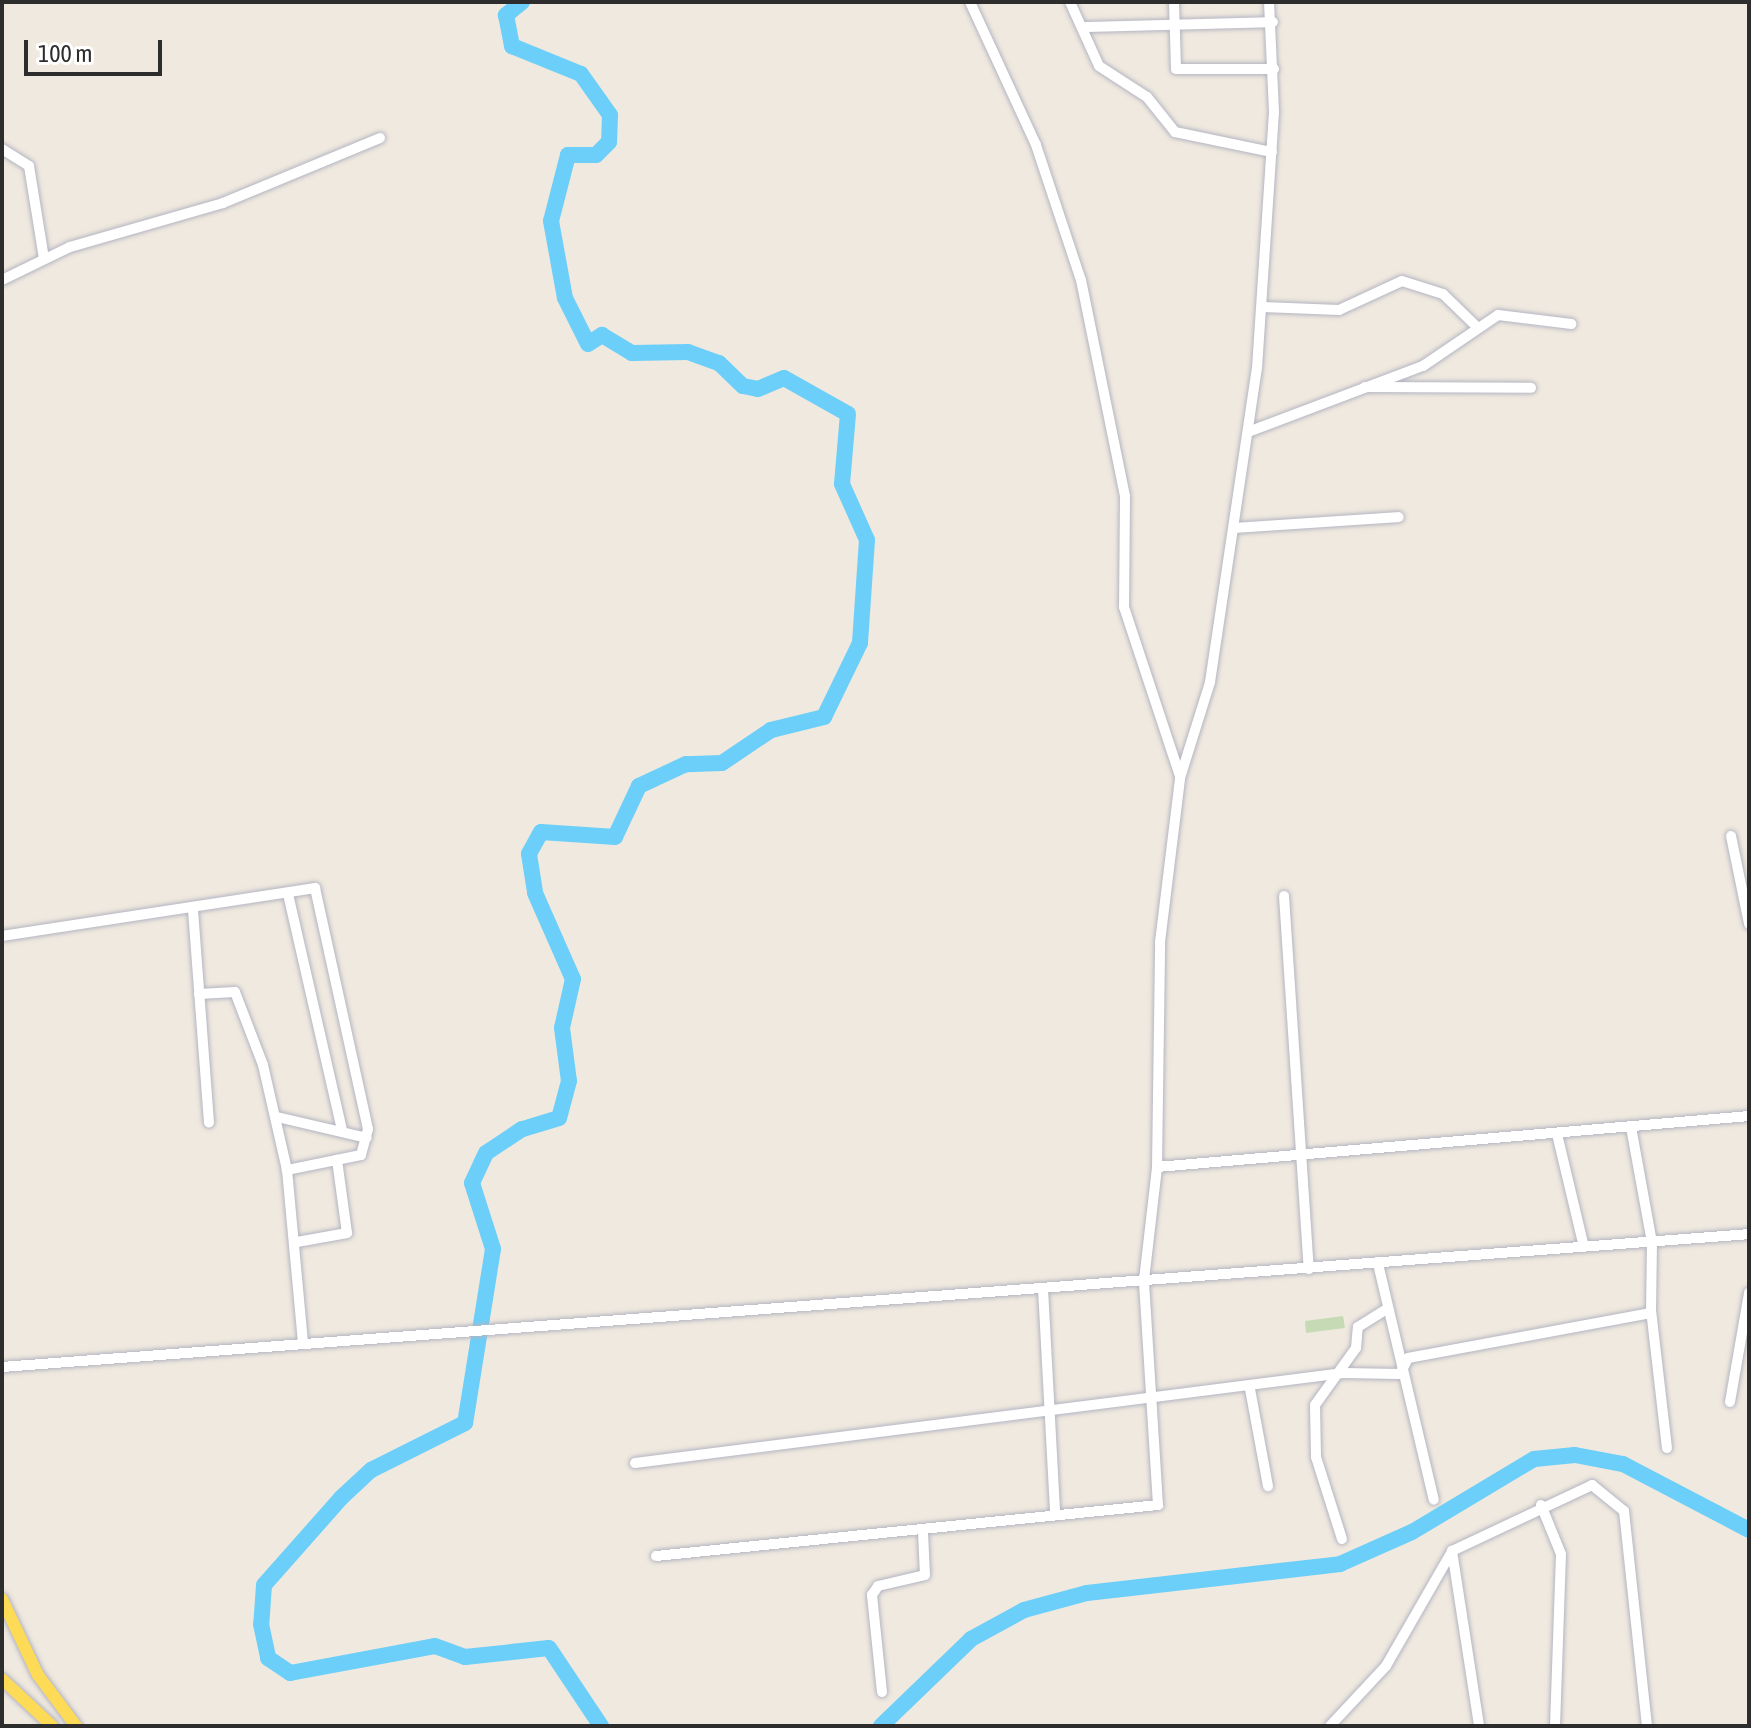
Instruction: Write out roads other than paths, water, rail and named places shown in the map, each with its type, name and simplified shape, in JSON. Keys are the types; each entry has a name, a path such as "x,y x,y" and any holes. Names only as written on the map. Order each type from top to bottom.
{"main road":[{"path":"2,1599 38,1675 76,1726"},
{"path":"2,1679 52,1726"}],"street":[{"path":"970,2 1036,145 1081,280 1125,496 1124,607 1180,778"},
{"path":"1070,2 1099,66 1147,97 1175,132 1272,152"},
{"path":"1174,2 1176,69 1274,69"},
{"path":"656,1556 923,1532 1055,1513 1158,1505 1144,1280 1157,1167 1160,942 1180,778 1210,682 1235,528 1263,307 1262,214 1272,152 1274,69 1273,22 1269,2"},
{"path":"1083,27 1174,20 1273,22"},
{"path":"2,280 44,259 164,215 223,203 380,138"},
{"path":"2,149 29,166 44,259"},
{"path":"1263,307 1339,310 1402,281 1443,294 1476,326"},
{"path":"1248,432 1359,387 1423,366 1476,326 1498,315 1571,324"},
{"path":"1359,387 1531,388"},
{"path":"1235,528 1399,517"},
{"path":"1731,836 1749,924"},
{"path":"2,936 317,890 367,1138 364,1153 287,1170"},
{"path":"288,894 342,1130"},
{"path":"1284,896 1309,1269"},
{"path":"193,910 209,1122"},
{"path":"199,994 235,992 277,1117 297,1242 303,1343"},
{"path":"1157,1167 1749,1116"},
{"path":"277,1117 367,1138"},
{"path":"1631,1127 1652,1242 1651,1313 1667,1448"},
{"path":"1557,1134 1584,1247"},
{"path":"297,1242 347,1233 337,1160"},
{"path":"2,1367 303,1343 507,1333 1749,1234"},
{"path":"1379,1268 1384,1311 1396,1333 1400,1374 1434,1500"},
{"path":"1043,1289 1055,1513"},
{"path":"1730,1402 1749,1293"},
{"path":"1342,1539 1312,1430 1329,1375 1345,1365 1367,1316 1384,1311"},
{"path":"1400,1374 1408,1358 1651,1313"},
{"path":"635,1463 1152,1402 1329,1375 1400,1374"},
{"path":"1250,1389 1268,1486"},
{"path":"1330,1726 1386,1666 1452,1551 1541,1505 1592,1485 1621,1503 1647,1726"},
{"path":"1541,1505 1561,1554 1555,1726"},
{"path":"882,1692 872,1595 878,1586 925,1575 923,1532"},
{"path":"1452,1551 1479,1726"}],"waterway":[{"path":"522,2 506,15 512,46 581,74 610,115 609,142 596,155 568,155 551,221 565,298 588,344 602,335 632,353 688,352 719,363 743,386 758,389 784,378 848,414 842,484 867,540 860,643 824,717 771,730 722,763 686,764 639,786 615,837 541,832 529,854 535,893 573,979 562,1028 569,1081 559,1118 522,1129 486,1153 472,1183 493,1249 465,1423 371,1470 341,1498 264,1585 261,1624 268,1658 290,1673 435,1646 465,1657 549,1648 601,1726"},
{"path":"881,1726 971,1639 1024,1610 1087,1593 1340,1564 1412,1532 1534,1459 1575,1455 1623,1464 1749,1530"}]}
